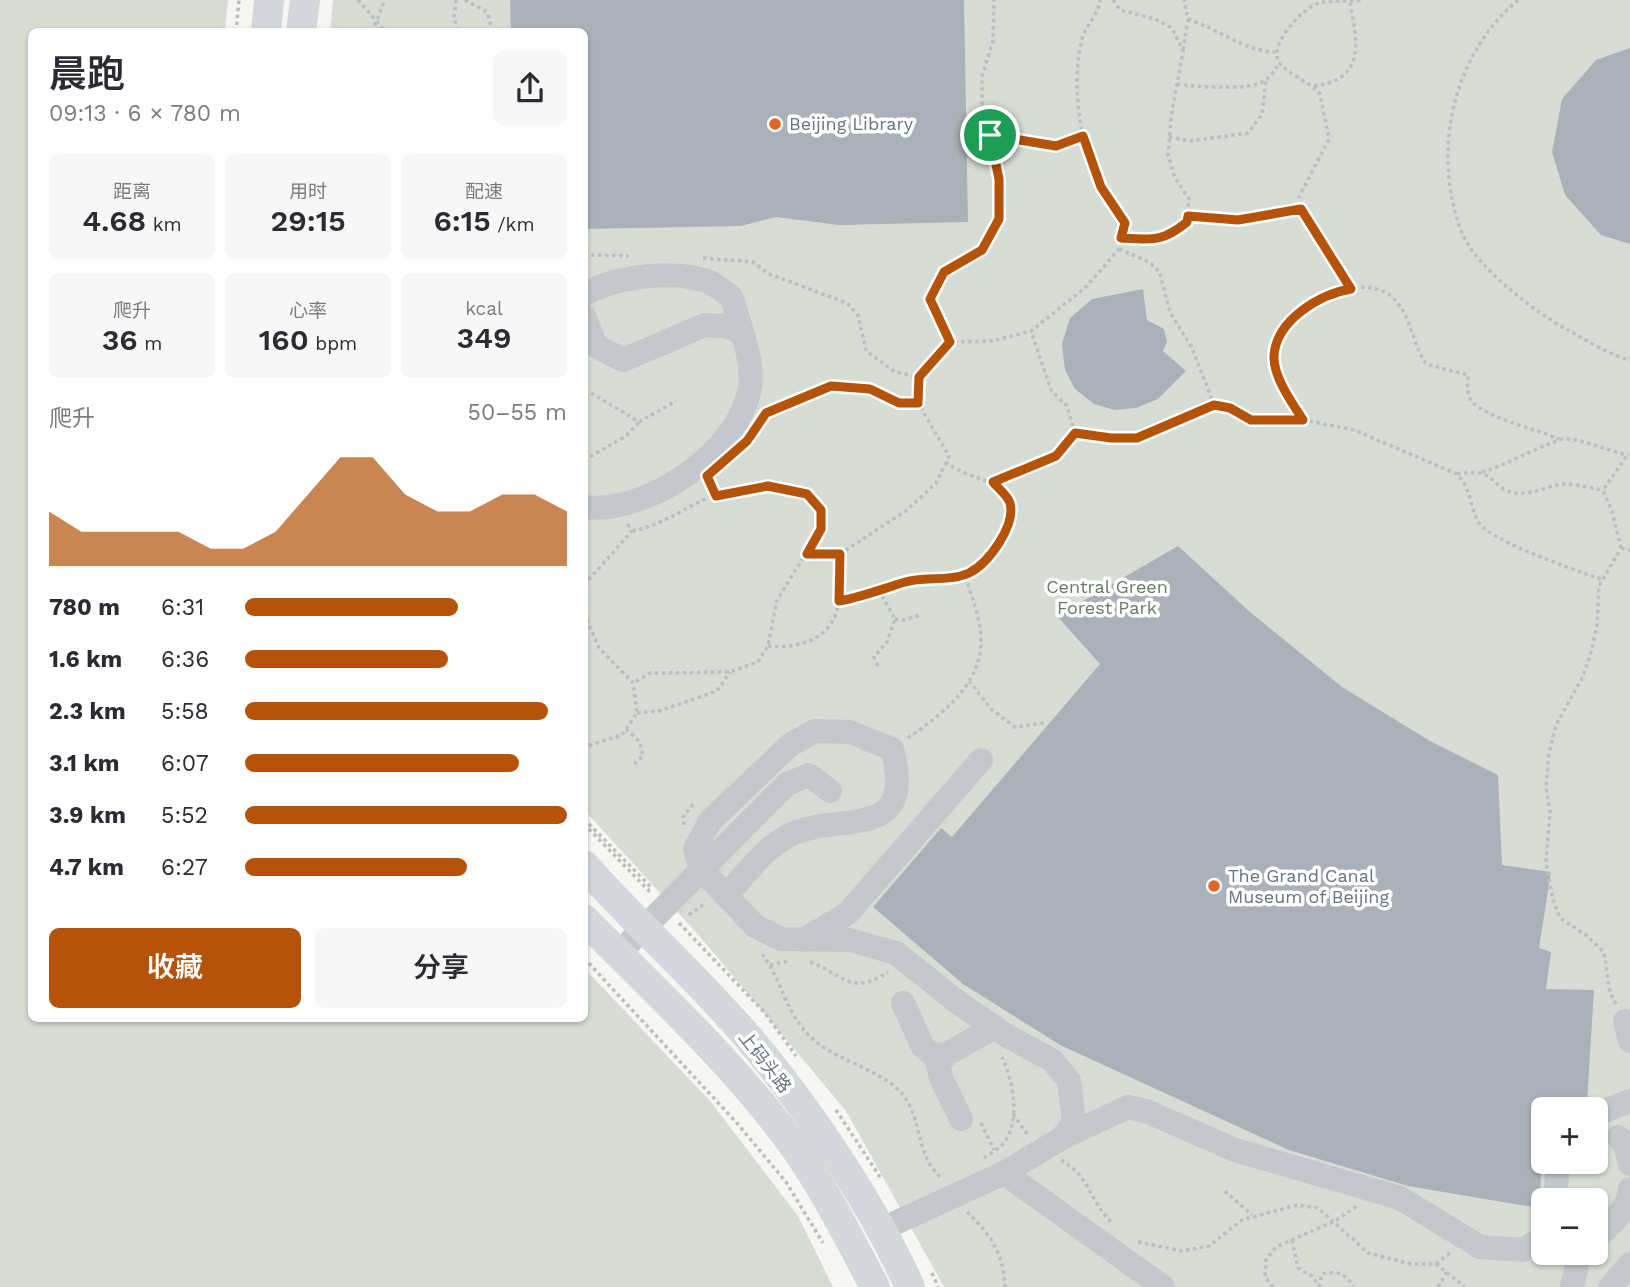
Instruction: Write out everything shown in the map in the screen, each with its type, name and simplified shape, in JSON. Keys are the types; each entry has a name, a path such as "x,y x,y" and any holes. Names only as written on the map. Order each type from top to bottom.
{"main road":[{"path":"266,28 268,0"},
{"path":"302,28 305,0"},
{"name":"上码头路","path":"588,868 641,928 752,1042 826,1143 880,1230 910,1287"},
{"name":"上码头路","path":"588,923 705,1041 783,1131 835,1212 875,1287"}],"street":[{"path":"588,293 623,278 662,276 709,282 732,298 750,384 745,410 725,441 696,469 642,498 598,509 588,508"},
{"path":"588,326 596,346 623,360 705,325 725,326 741,332"},
{"path":"720,901 762,856 788,836 813,828 871,821 889,808 896,789 897,767 892,749 849,732 815,731 790,745 710,821 695,849 702,869 720,901 755,926 803,954"},
{"path":"803,954 848,913 981,760"},
{"path":"618,954 787,784 809,775 830,791"},
{"path":"803,954 850,940 897,953 995,1027 1052,1060 1069,1082 1074,1122 1052,1144"},
{"path":"903,1003 923,1047 933,1055 947,1054"},
{"path":"969,1116 941,1078 938,1065 947,1054 995,1027"},
{"path":"1608,1109 1630,1101"},
{"path":"880,1230 948,1182 1052,1144 1128,1107 1146,1111 1235,1150 1400,1198 1480,1247 1523,1251 1531,1246"},
{"path":"1618,1137 1625,1144 1630,1164"},
{"path":"999,1162 1163,1287"},
{"path":"1608,1228 1629,1198 1630,1189"},
{"path":"1610,1287 1630,1264"},
{"path":"1572,1287 1577,1265"}],"path":[{"path":"236,28 239,0"},
{"path":"358,0 384,28"},
{"path":"374,28 385,0"},
{"path":"456,0 454,18 457,28"},
{"path":"465,0 487,12 492,28"},
{"path":"950,342 930,299 944,272 982,250 999,219 999,179 982,110 982,76 993,41 994,0"},
{"path":"807,554 840,554 907,510 936,483 949,456 918,403 919,377 950,342 992,341 1031,331 1085,288 1119,249 1125,223 1101,187 1083,136 1077,69 1083,34 1098,13 1100,0"},
{"path":"1113,0 1120,10 1156,19 1172,28 1183,51"},
{"path":"1121,238 1151,240 1170,236 1187,222 1189,199 1175,178 1168,155 1188,19 1184,0"},
{"path":"1351,289 1301,209 1299,197 1329,139 1324,106 1314,86 1279,63 1276,52 1279,39 1288,28 1317,3 1362,0"},
{"path":"1518,0 1498,17 1464,69 1449,126 1449,183 1463,236 1503,285 1559,325 1625,359 1630,359"},
{"path":"1314,86 1343,79 1351,70 1354,48 1350,2"},
{"path":"1188,19 1213,27 1258,51 1276,52"},
{"path":"1177,84 1260,83 1279,63"},
{"path":"1169,138 1190,141 1248,132 1262,116 1266,79"},
{"path":"990,135 1056,146 1083,136"},
{"path":"1188,216 1238,220 1301,209"},
{"path":"1119,249 1149,261 1159,271 1170,312 1192,348 1214,405"},
{"path":"588,255 637,256"},
{"path":"702,258 753,262 769,274 847,303 858,315 866,351 895,372 919,377"},
{"path":"1303,420 1276,367 1274,356 1279,339 1302,311 1333,292 1351,289 1388,294 1410,326 1426,364 1468,375 1472,402 1492,414 1559,439 1573,439 1629,454 1603,490"},
{"path":"1031,331 1051,390 1066,405 1075,433"},
{"path":"760,422 766,413 831,386 870,389 899,403 918,403"},
{"path":"588,395 593,394 639,422"},
{"path":"588,458 626,436 639,422 676,401"},
{"path":"1075,433 1137,438 1214,405 1230,408 1251,420 1303,420 1354,430 1457,474 1466,485 1478,523 1488,530 1538,555 1603,580"},
{"path":"993,482 1056,456 1075,433"},
{"path":"1457,474 1482,472 1515,461 1559,439"},
{"path":"839,601 880,592 908,581 965,574 998,545 1010,523 1010,501 993,482 961,474 946,462"},
{"path":"1482,472 1490,475 1505,490 1515,493 1542,491 1566,484 1603,490"},
{"path":"707,476 716,496"},
{"path":"588,581 632,531 653,527 716,496 768,486 807,494 821,510 821,529 777,600 768,646 758,662 730,672 650,673 633,683"},
{"path":"1603,490 1612,511 1621,548 1599,586 1597,626 1590,656 1582,678 1556,725 1549,754 1546,788 1550,813 1546,862 1560,918 1586,935 1604,952 1610,993 1628,1031"},
{"path":"632,531 624,520 636,514"},
{"path":"1621,548 1630,550"},
{"path":"768,646 807,644 831,624 839,601 840,554"},
{"path":"904,741 938,716 969,681 977,667 981,638 965,574"},
{"path":"878,666 874,657 887,642 895,620 880,592"},
{"path":"895,620 905,621 920,615"},
{"path":"588,622 599,648 633,683 637,713 622,736 588,746"},
{"path":"637,713 659,711 717,691 730,672"},
{"path":"969,681 991,709 1015,727 1044,723"},
{"path":"626,729 640,742 643,756 632,766"},
{"path":"588,823 649,885 648,891"},
{"path":"679,923 703,903 720,901"},
{"path":"756,947 770,965 783,997 813,1040 838,1057 887,1080 903,1095 912,1109 927,1159 988,1231 998,1253 1005,1287"},
{"path":"770,965 803,954 854,985 876,980 893,968 902,957"},
{"path":"588,962 736,1122 786,1182 825,1246"},
{"path":"999,1052 1012,1088 1014,1122 999,1162"},
{"path":"1013,1114 1031,1141 1052,1144 1080,1171 1099,1210 1115,1226"},
{"path":"969,1116 999,1162"},
{"path":"981,1160 999,1162"},
{"path":"1225,1191 1253,1216"},
{"path":"1273,1287 1265,1277 1266,1260 1276,1247 1335,1221 1365,1200"},
{"path":"1134,1240 1156,1248 1182,1251 1209,1246 1242,1220 1297,1205 1318,1208 1368,1253 1411,1264 1436,1264 1465,1287"},
{"path":"1292,1240 1298,1268 1312,1276 1320,1287"},
{"path":"1436,1264 1450,1253"},
{"path":"1320,1287 1322,1273 1334,1271 1345,1275 1354,1287"},
{"path":"1438,1287 1447,1272"},
{"path":"1443,1280 1444,1287"},
{"path":"1314,1287 1320,1287"}],"green space":[{"path":"0,0 228,0 225,28 28,28 28,1022 588,1022 588,972 711,1102 798,1216 833,1287 0,1287"},
{"name":"Central Green Forest Park","path":"333,0 1630,0 1630,1287 944,1287 846,1111 702,939 588,814 588,28 330,28"}],"building":[{"name":"Beijing Library","path":"510,0 964,0 968,222 839,225 776,217 741,226 588,229 588,28 511,28"},
{"path":"1630,48 1630,244 1601,235 1565,195 1552,152 1562,99 1596,60"},
{"path":"1143,289 1147,320 1164,329 1167,342 1163,351 1186,371 1158,399 1136,408 1114,410 1094,404 1075,389 1065,370 1062,344 1070,318 1092,299"},
{"name":"The Grand Canal Museum of Beijing","path":"1178,546 1250,612 1342,687 1430,741 1498,775 1502,865 1551,872 1539,948 1551,952 1546,989 1594,990 1587,1097 1531,1097 1531,1174 1541,1174 1540,1188 1531,1188 1531,1207 1408,1186 1289,1150 1060,1045 963,984 873,907 941,828 952,837 1100,664 1057,616"}],"place":[{"name":"Beijing Library","path":"775,124"},
{"name":"The Grand Canal Museum of Beijing","path":"1214,886"}],"route":[{"path":"990,135 1056,146 1083,136 1101,187 1125,223 1121,238 1151,240 1170,236 1187,222 1188,216 1238,220 1301,209 1311,221 1351,289 1333,292 1302,311 1279,339 1274,356 1276,367 1303,420 1251,420 1230,408 1214,405 1137,438 1075,433 1056,456 993,482 1010,501 1010,523 998,545 970,573 941,579 908,581 869,596 839,601 840,554 807,554 821,529 821,510 807,494 768,486 716,496 707,476 747,441 766,413 795,398 831,386 870,389 899,403 918,403 919,377 950,342 930,299 944,272 982,250 999,219 999,179 990,135"}]}
